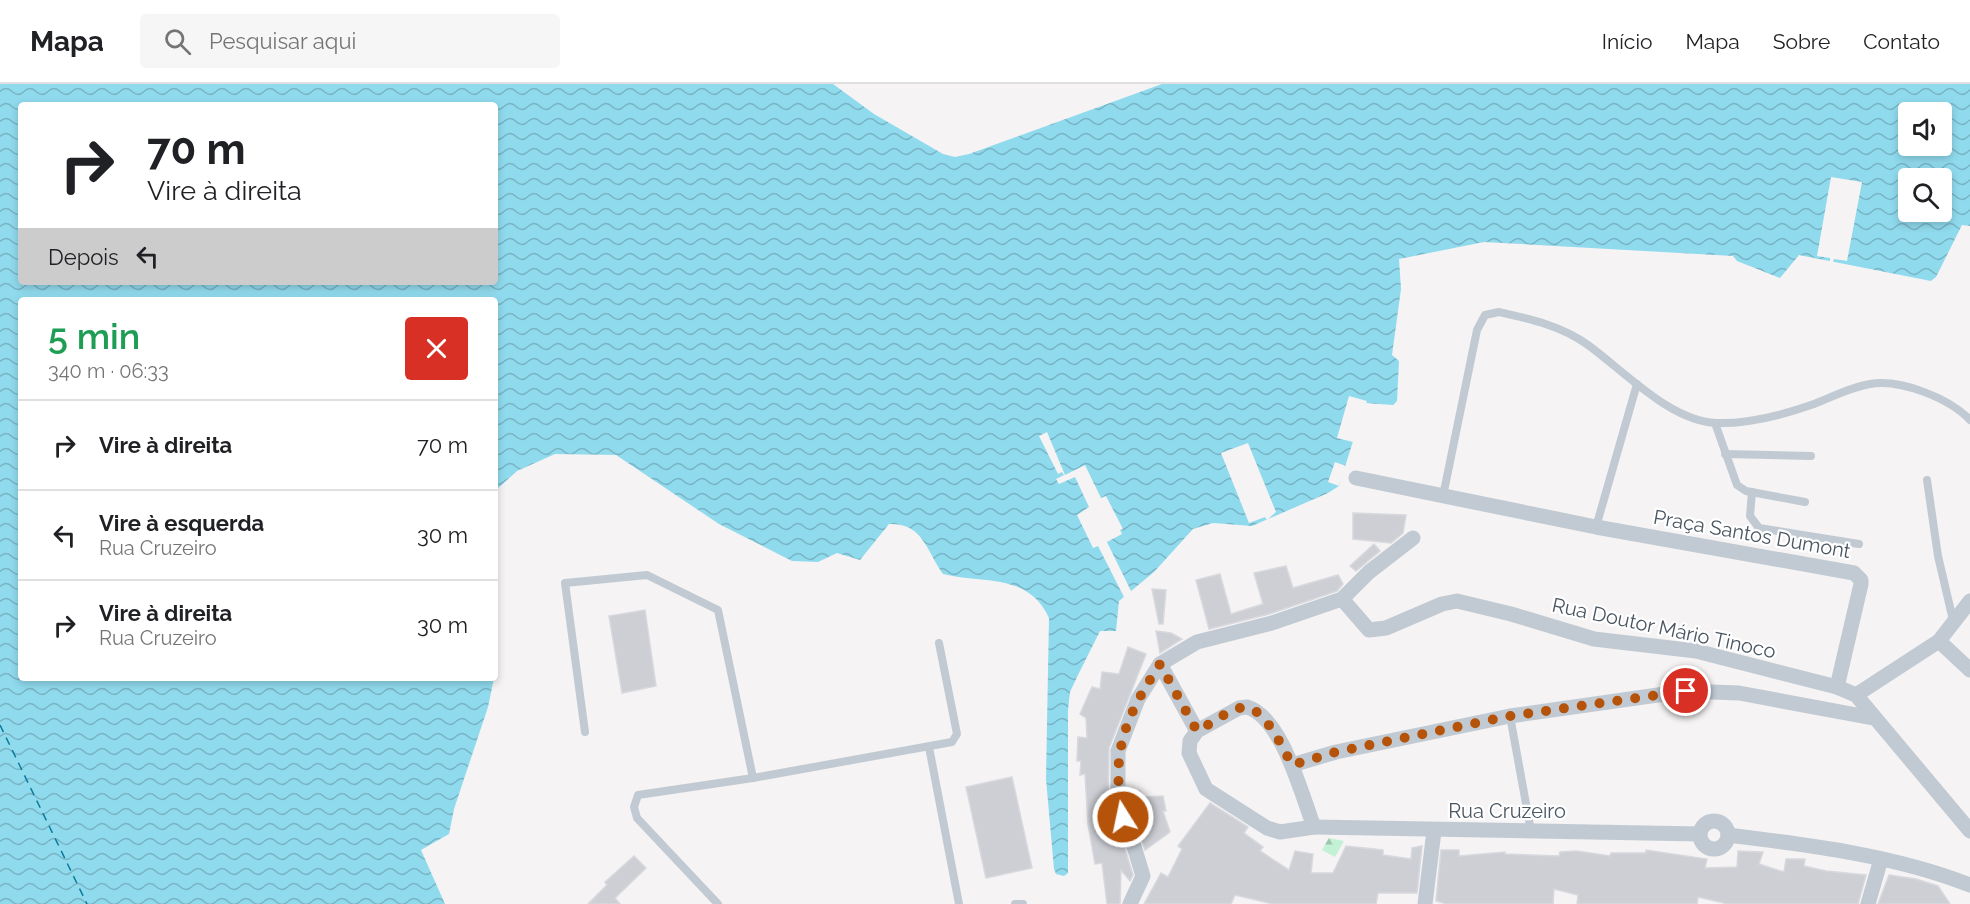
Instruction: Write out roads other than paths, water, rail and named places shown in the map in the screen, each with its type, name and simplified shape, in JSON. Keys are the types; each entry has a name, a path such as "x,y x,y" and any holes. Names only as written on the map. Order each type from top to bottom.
{"street":[{"name":"Praça Santos Dumont","path":"1356,478 1596,527 1854,573 1861,580 1861,584 1837,687"},
{"path":"1130,904 1143,876 1118,794 1118,751 1138,699 1160,664 1197,642 1272,624 1342,599 1369,573 1413,538"},
{"name":"Rua Doutor Mário Tinoco","path":"1342,599 1369,630 1386,628 1442,603 1457,601 1511,614 1582,636 1696,651 1837,687 1856,695"},
{"path":"1970,601 1939,641 1856,695 1970,831"},
{"path":"1939,641 1970,670"},
{"path":"1160,664 1197,731 1239,708 1253,709 1268,723 1292,765 1314,828"},
{"path":"1292,765 1336,752 1510,716 1649,695 1714,690 1873,718"},
{"name":"Rua Cruzeiro","path":"1197,731 1190,741 1189,753 1206,789 1267,828 1280,831 1314,828 1700,834 1707,823 1716,821 1724,825 1728,835 1881,859 1942,874 1970,885"},
{"path":"1425,904 1434,831"},
{"path":"1868,904 1881,859"}],"lane":[{"path":"1443,496 1477,330 1485,315 1499,312 1558,328 1587,345 1637,384 1694,419 1715,423 1752,420 1784,414 1858,386 1884,383 1933,394 1959,408 1970,420"},
{"path":"1596,527 1637,384"},
{"path":"1715,423 1737,485 1752,492 1805,502"},
{"path":"1725,454 1811,456"},
{"path":"1927,480 1938,556 1953,622"},
{"path":"1752,492 1750,516 1759,528 1859,544"},
{"path":"585,732 565,583 647,575 718,610 753,778"},
{"path":"718,904 637,818 634,801 644,793 753,778 952,742 957,734 939,643"},
{"path":"1510,716 1531,831"},
{"path":"929,747 959,904"},
{"path":"1015,904 1023,904"}],"water":[{"path":"0,84 833,84 874,114 943,154 955,157 969,154 1162,84 1970,84 1970,226 1962,225 1936,277 1931,281 1799,255 1780,278 1737,261 1733,256 1484,242 1399,259 1401,289 1392,355 1399,361 1397,401 1393,405 1365,403 1339,486 1252,526 1213,523 1193,529 1154,572 1119,601 1116,631 1100,631 1070,692 1068,710 1068,873 1064,876 1056,874 1054,869 1046,779 1049,618 1040,603 1017,586 943,574 917,533 900,525 889,524 860,560 837,553 818,562 792,561 719,524 616,455 555,454 517,471 498,488 498,297 18,297 18,681 493,681 488,707 454,809 449,834 421,850 445,904 0,904"}]}
